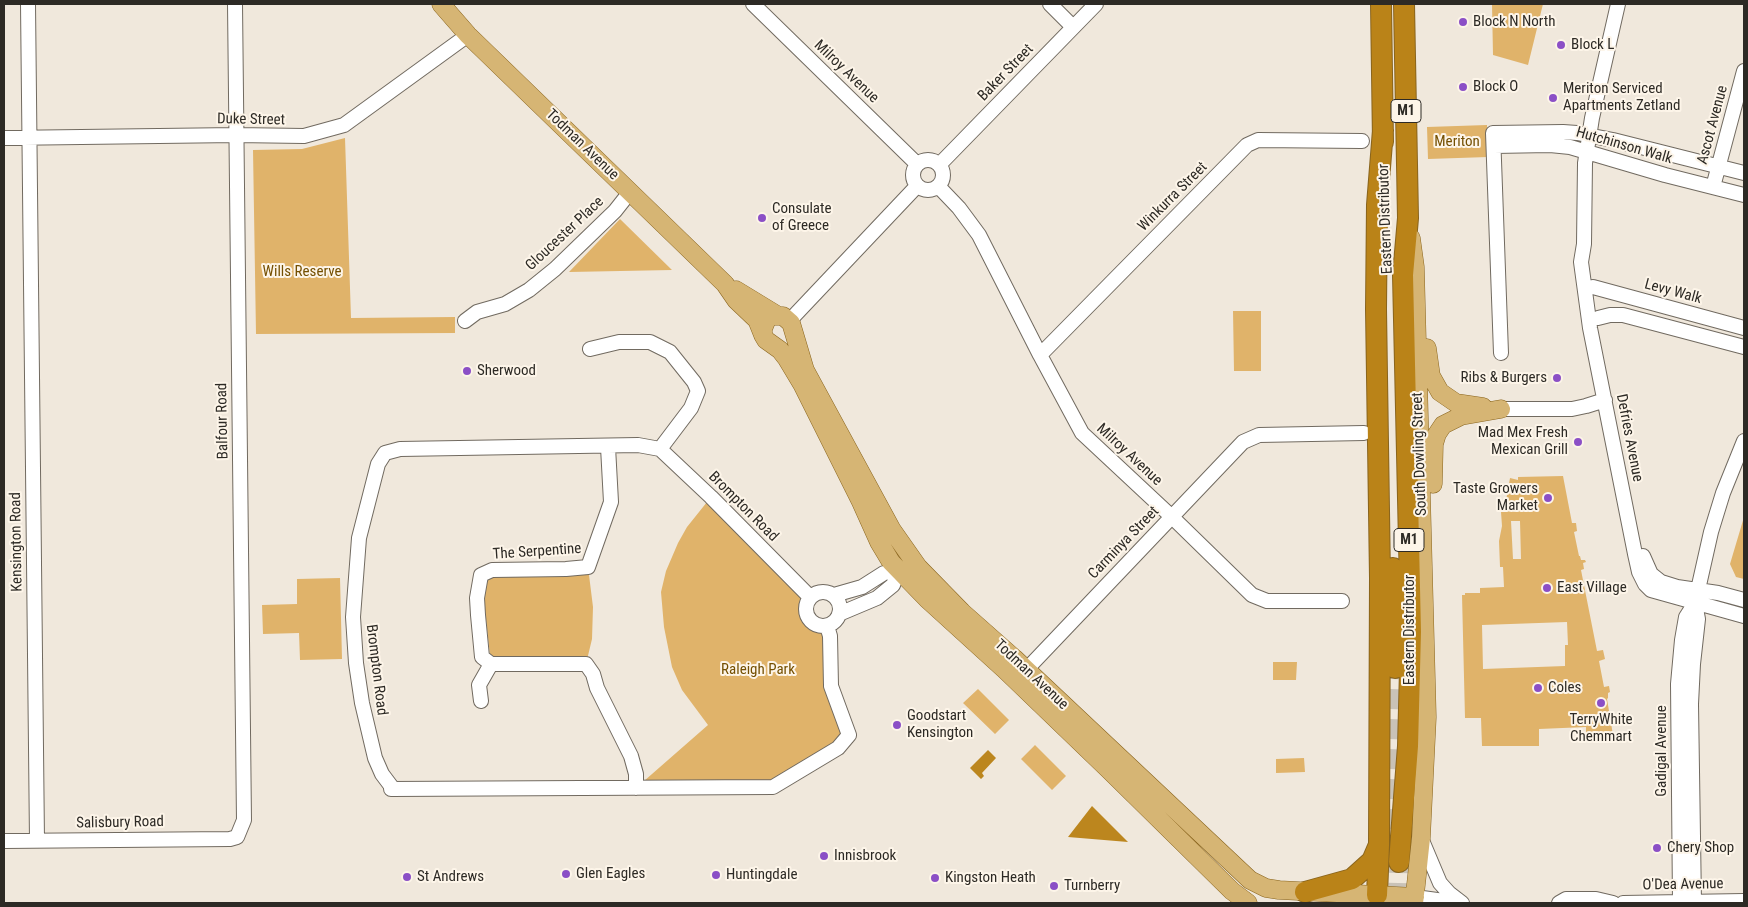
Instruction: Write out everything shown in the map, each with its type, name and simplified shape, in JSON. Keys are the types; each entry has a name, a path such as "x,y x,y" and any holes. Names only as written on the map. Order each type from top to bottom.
{"highway":[{"name":"M1","path":"1381,4 1383,130"},
{"name":"South Dowling Street","path":"1404,4 1408,218"},
{"name":"Eastern Distributor","path":"1383,130 1390,349 1395,668"},
{"path":"1377,899 1380,578 1376,309 1377,205 1383,130"},
{"name":"Eastern Distributor","path":"1399,862 1408,746 1411,640 1402,274 1408,218"},
{"path":"1306,892 1352,879 1372,861 1379,845"}],"main road":[{"name":"Todman Avenue","path":"441,4 468,35 725,284 736,300 757,320 767,339 787,359 802,384 885,554 899,570 1103,763 1232,891 1248,903"},
{"name":"South Dowling Street","path":"1408,218 1415,267 1427,717 1421,838 1415,900"},
{"path":"1415,267 1429,366 1436,386 1443,395 1456,403 1501,409"},
{"name":"Todman Avenue","path":"725,284 786,321 805,370 885,517 910,557 946,596 1250,880 1266,888 1377,899 1415,900"},
{"path":"772,316 786,321 790,338 786,342 781,344 767,339 764,324 772,316"},
{"path":"1424,566 1434,531 1433,449 1437,434 1443,425 1456,418 1501,409"},
{"path":"885,517 888,535 900,557 901,565 899,570 915,574 933,591 946,596"}],"street":[{"name":"Kensington Road","path":"28,4 37,840"},
{"name":"Balfour Road","path":"235,4 244,820 237,837"},
{"name":"Milroy Avenue","path":"753,4 917,164"},
{"path":"1050,4 1073,27"},
{"name":"Baker Street","path":"939,165 1096,4"},
{"name":"Defries Avenue","path":"1618,4 1586,152 1583,189 1584,244 1581,262 1585,297 1639,572 1645,584 1652,590 1696,596"},
{"name":"Duke Street","path":"4,138 304,136 344,125 468,35"},
{"name":"Ascot Avenue","path":"1713,187 1744,71"},
{"name":"Hutchinson Walk","path":"1493,140 1563,132 1589,135 1744,173"},
{"name":"Winkurra Street","path":"1040,355 1247,145 1258,140 1362,141"},
{"path":"1493,140 1501,353"},
{"name":"Hutchinson Walk","path":"1493,140 1562,145 1608,156 1665,175 1744,195"},
{"path":"926,160 939,165 943,178 938,186 930,190 917,186 913,178 917,164 926,160"},
{"path":"786,321 794,316 917,186"},
{"name":"Milroy Avenue","path":"938,186 963,212 979,235 1082,433 1252,595 1266,601 1342,601"},
{"name":"Gloucester Place","path":"465,320 478,312 504,304 555,270 615,211 630,192"},
{"name":"Defries Avenue","path":"1584,244 1590,262 1598,318 1643,558 1646,567 1654,578 1696,596"},
{"name":"Levy Walk","path":"1593,287 1744,328"},
{"path":"1598,318 1610,315 1623,315 1744,347"},
{"path":"590,349 619,342 650,342 670,352 694,382 698,391 691,408 660,449"},
{"path":"1501,409 1572,409 1605,400"},
{"name":"Carminya Street","path":"1026,670 1243,442 1259,435 1364,433"},
{"name":"Gadigal Avenue","path":"1687,902 1692,664 1698,619 1696,596 1723,493 1744,441"},
{"name":"Brompton Road","path":"810,597 711,497 660,449 638,445 400,449 386,453 378,464 359,538 353,617 356,663 362,703 375,758 391,789 774,787 838,748 848,735 831,686 830,636 827,626"},
{"name":"The Serpentine","path":"491,664 482,657 477,598 482,575 492,570 566,569 588,566 611,502 608,447"},
{"path":"834,595 862,587 884,572 899,570 893,585 877,598 839,614"},
{"path":"822,591 834,595 841,608 836,621 827,626 816,625 808,619 805,609 810,597 822,591"},
{"path":"1696,596 1718,593 1744,600"},
{"path":"1696,596 1744,616"},
{"path":"481,701 479,685 491,664 586,664 593,674 597,688 631,756 636,774 636,788"},
{"name":"Salisbury Road","path":"4,841 230,839 237,837"},
{"path":"1421,838 1440,883 1449,893 1463,903"},
{"path":"1559,903 1566,899 1596,899 1613,903"},
{"path":"1415,900 1463,903"},
{"name":"O'Dea Avenue","path":"1623,903 1744,900"}],"green space":[{"path":"1492,4 1543,4 1528,65 1493,55"},
{"name":"Meriton","path":"1487,125 1488,157 1428,159 1427,127"},
{"name":"Wills Reserve","path":"345,138 351,318 455,317 455,333 256,334 253,150 302,149"},
{"path":"620,219 672,270 569,272"},
{"path":"1233,311 1261,311 1261,371 1234,371"},
{"path":"1563,476 1572,523 1576,523 1577,531 1574,532 1579,556 1581,560 1586,562 1583,563 1584,569 1581,570 1597,651 1603,650 1605,659 1599,661 1604,687 1609,686 1610,692 1607,699 1613,735 1609,735 1609,737 1586,737 1586,727 1539,729 1539,746 1482,746 1481,718 1465,718 1462,595 1465,595 1465,593 1480,593 1480,588 1504,587 1503,567 1500,567 1501,512 1504,512 1510,478 1518,480 1518,477","holes":["1511,521 1520,521 1521,559 1513,559","1567,622 1568,645 1565,645 1565,666 1483,669 1482,625"]},
{"name":"Raleigh Park","path":"711,497 810,597 805,609 809,619 816,625 827,626 831,686 849,735 773,787 636,788 708,725 682,690 672,667 664,627 661,592 666,571 678,543 687,527"},
{"path":"1744,517 1744,579 1736,577 1730,564"},
{"path":"588,567 593,607 592,639 586,664 491,664 481,575"},
{"path":"340,578 342,659 300,660 299,633 263,634 262,605 297,604 297,579"},
{"path":"1273,662 1297,662 1296,680 1273,680"},
{"path":"978,689 1009,720 995,734 963,703"},
{"path":"1035,745 1066,776 1052,790 1021,759"},
{"path":"1304,758 1305,772 1276,773 1276,759"}],"shaded area":[{"path":"988,750 996,758 982,773 984,776 981,779 970,768"},
{"path":"1092,806 1128,842 1068,837"}],"tunnel":[{"path":"1388,829 1395,668"},
{"path":"1398,903 1399,862"}],"place":[{"name":"Block N North","path":"1463,22"},
{"name":"Block L","path":"1561,45"},
{"name":"Block O","path":"1463,87"},
{"name":"Meriton Serviced Apartments Zetland","path":"1553,98"},
{"name":"Consulate of Greece","path":"762,218"},
{"name":"Sherwood","path":"467,371"},
{"name":"Ribs & Burgers","path":"1557,378"},
{"name":"Mad Mex Fresh Mexican Grill","path":"1578,442"},
{"name":"Taste Growers Market","path":"1548,498"},
{"name":"East Village","path":"1547,588"},
{"name":"Coles","path":"1538,688"},
{"name":"TerryWhite Chemmart","path":"1601,703"},
{"name":"Goodstart Kensington","path":"897,725"},
{"name":"Chery Shop","path":"1657,848"},
{"name":"Innisbrook","path":"824,856"},
{"name":"Glen Eagles","path":"566,874"},
{"name":"Huntingdale","path":"716,875"},
{"name":"St Andrews","path":"407,877"},
{"name":"Kingston Heath","path":"935,878"},
{"name":"Turnberry","path":"1054,886"}]}
